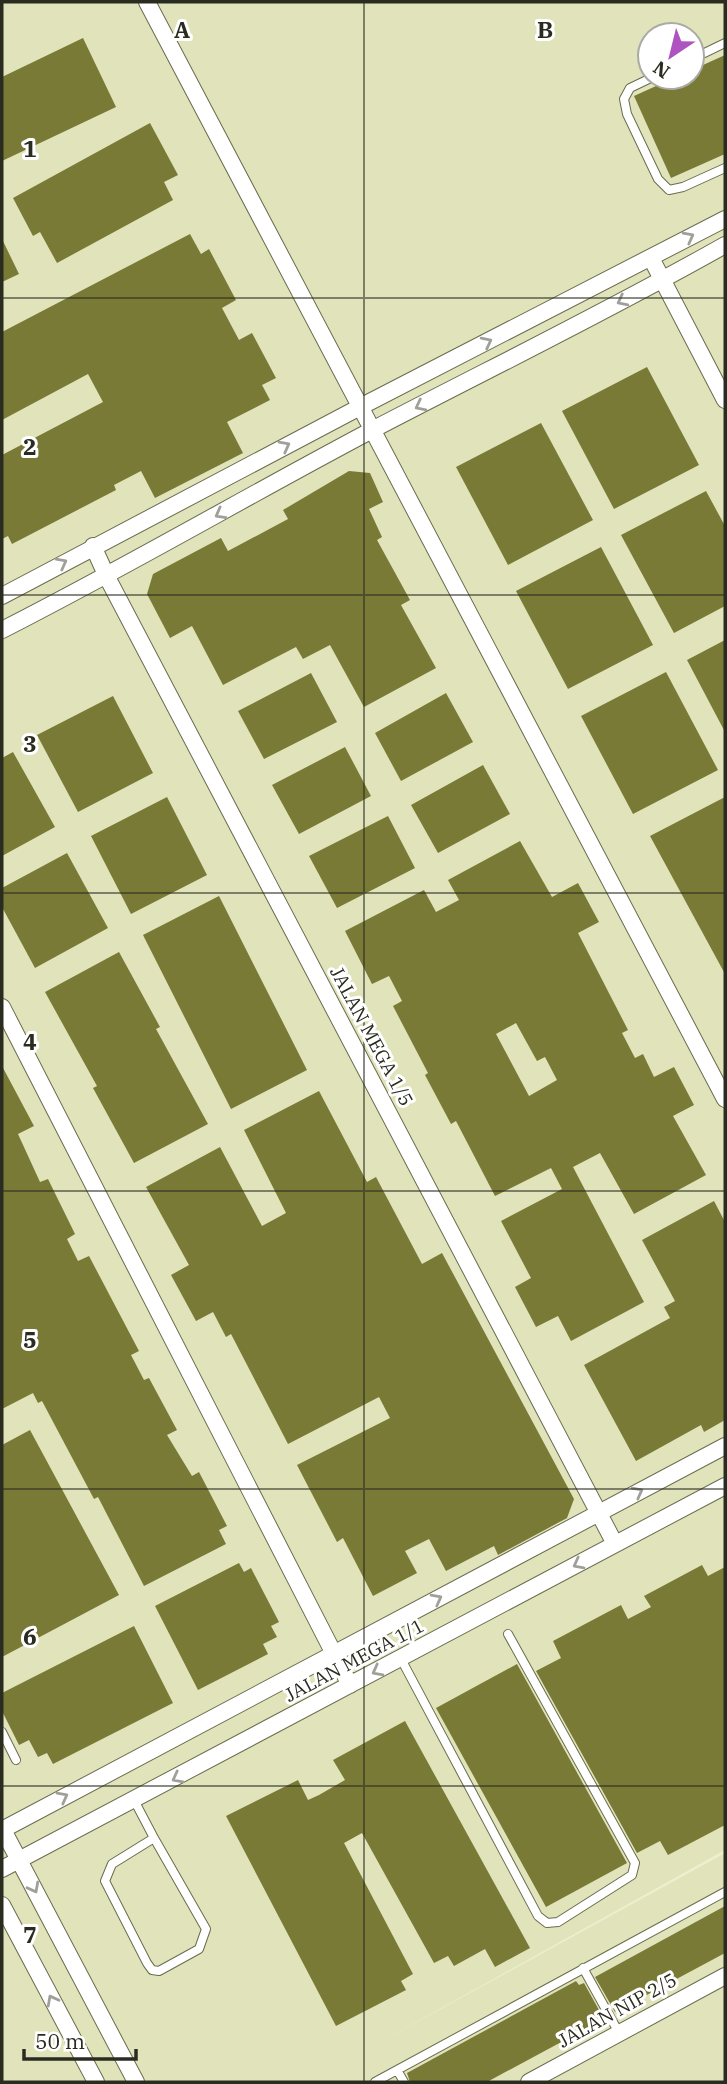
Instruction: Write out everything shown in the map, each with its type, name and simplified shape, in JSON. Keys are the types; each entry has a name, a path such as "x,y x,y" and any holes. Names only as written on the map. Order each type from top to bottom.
{"street":[{"path":"147,2 725,1099"},
{"path":"2,596 93,546 725,219"},
{"path":"2,630 107,577 373,430 725,245"},
{"path":"650,258 725,400"},
{"name":"JALAN MEGA 1/5","path":"93,546 615,1544"},
{"path":"2,1007 350,1685"},
{"path":"136,2082 2,1829 725,1446"},
{"name":"JALAN MEGA 1/1","path":"2,1869 725,1486"},
{"path":"2,1905 96,2082"},
{"name":"JALAN NIP 2/5","path":"529,2082 725,1976"}],"lane":[{"path":"706,52 725,43"},
{"path":"636,85 630,88 624,99 627,114 657,179 669,190 683,187 725,168"},
{"path":"401,1658 538,1916 547,1923 558,1922 632,1875 635,1863 508,1634"},
{"path":"2,1732 16,1760"},
{"path":"134,1800 206,1929 199,1949 159,1971 152,1970 147,1963 105,1881 112,1864 154,1838"},
{"path":"375,2082 725,1892"},
{"path":"583,1968 619,2033"},
{"path":"397,2070 404,2082"}],"shaded area":[{"path":"2,2 725,2 725,1850 368,2049 725,1853 725,2082 2,2082"}],"building":[{"path":"83,38 116,107 2,161 2,77"},
{"path":"725,55 725,154 671,178 634,96 645,91 706,91 706,64"},
{"path":"150,123 178,175 164,182 173,200 57,263 40,232 33,236 13,198"},
{"path":"190,234 201,254 209,249 236,300 222,308 239,340 252,333 276,378 262,385 270,400 227,422 243,453 155,498 141,471 114,485 116,490 12,544 8,536 2,539 2,455 103,402 88,374 2,420 2,332"},
{"path":"2,239 19,274 2,282"},
{"path":"647,367 699,465 614,509 562,411"},
{"path":"541,423 593,520 508,565 456,467"},
{"path":"349,471 370,473 383,502 369,509 382,537 377,540 410,600 401,605 436,668 364,707 330,645 303,659 296,647 223,685 192,626 170,638 147,594 153,574 221,538 228,551 288,519 283,510"},
{"path":"706,491 725,526 725,606 674,633 621,535"},
{"path":"601,547 653,645 568,689 516,591"},
{"path":"725,640 725,732 687,660"},
{"path":"666,672 718,770 633,814 581,716"},
{"path":"311,673 337,722 264,759 238,711"},
{"path":"446,693 473,742 401,781 375,733"},
{"path":"113,696 153,773 78,812 37,735"},
{"path":"345,747 371,796 299,834 272,785"},
{"path":"13,752 55,827 2,856 2,758"},
{"path":"483,765 510,814 438,853 411,805"},
{"path":"167,797 207,875 131,914 91,836"},
{"path":"725,797 725,974 650,836"},
{"path":"388,816 415,868 337,908 309,856"},
{"path":"520,841 552,897 578,883 599,922 578,933 628,1030 622,1033 635,1058 643,1054 654,1077 674,1067 694,1105 673,1116 706,1175 634,1214 600,1153 573,1167 644,1302 571,1341 558,1316 536,1327 515,1287 531,1278 501,1221 562,1189 551,1168 495,1196 456,1121 451,1124 425,1075 428,1073 393,1006 402,1001 389,976 372,984 345,931 424,890 436,912 459,900 448,880","holes":["516,1023 537,1061 545,1057 557,1080 529,1096 496,1034"]},
{"path":"67,853 108,928 35,968 2,907 2,888"},
{"path":"219,896 307,1070 231,1109 143,935"},
{"path":"119,952 160,1027 156,1029 208,1124 134,1163 93,1088 97,1086 45,992"},
{"path":"2,1066 34,1126 18,1134 40,1182 48,1179 75,1234 67,1239 78,1261 89,1256 139,1351 131,1355 144,1380 149,1378 177,1430 167,1435 192,1476 199,1472 227,1526 219,1530 226,1544 144,1586 98,1497 94,1499 42,1401 38,1403 33,1393 2,1409"},
{"path":"319,1091 367,1182 376,1177 422,1264 442,1253 574,1499 567,1518 498,1555 494,1546 446,1571 429,1539 405,1551 417,1573 373,1596 343,1538 337,1542 297,1465 390,1418 379,1397 288,1444 231,1334 226,1337 213,1312 196,1321 171,1275 189,1265 146,1187 220,1147 262,1226 286,1213 244,1130"},
{"path":"714,1201 725,1222 725,1420 704,1432 701,1425 636,1461 584,1365 670,1318 664,1307 675,1301 642,1240"},
{"path":"30,1430 119,1595 2,1657 2,1445"},
{"path":"239,1563 244,1572 251,1568 279,1622 271,1626 277,1637 263,1644 268,1654 198,1690 155,1606"},
{"path":"702,1565 708,1576 725,1567 725,1825 668,1855 660,1841 637,1853 536,1671 561,1658 553,1641 621,1605 628,1619 651,1607 644,1596"},
{"path":"134,1626 173,1703 53,1764 47,1753 38,1757 29,1740 19,1745 2,1711 2,1693"},
{"path":"517,1664 627,1863 546,1907 436,1708"},
{"path":"405,1721 530,1948 495,1967 485,1949 454,1966 448,1956 434,1963 362,1833 344,1843 413,1974 401,1981 406,1990 336,2026 226,1816 298,1780 308,1800 319,1795 345,1780 333,1760"},
{"path":"725,1906 725,1953 615,2012 595,1977"},
{"path":"576,1981 579,1985 584,1983 604,2019 487,2082 410,2082 407,2073"}]}
